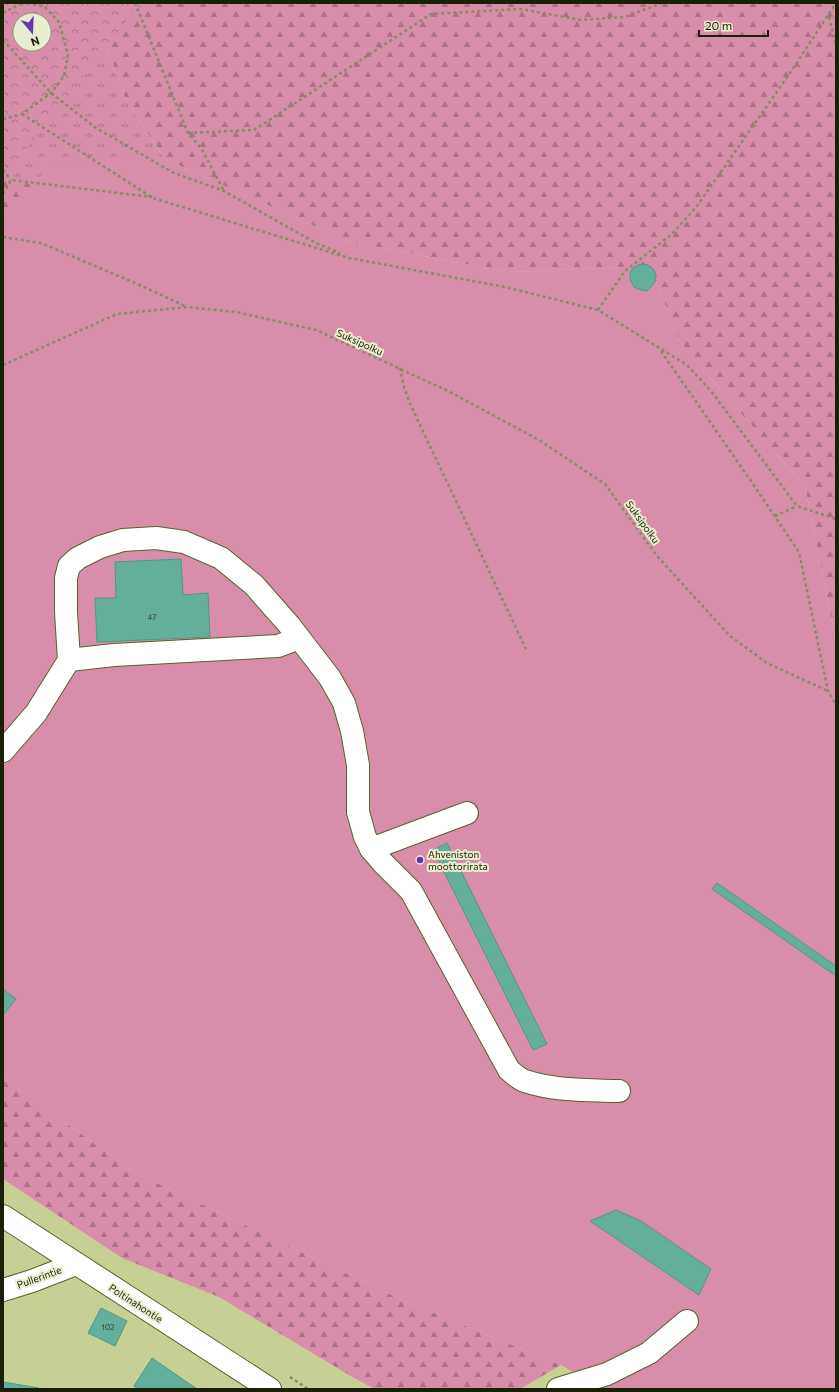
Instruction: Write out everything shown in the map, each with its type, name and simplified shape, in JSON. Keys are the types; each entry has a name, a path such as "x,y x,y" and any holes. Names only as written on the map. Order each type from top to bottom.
{"street":[{"path":"3,751 36,713 68,660 66,578 69,566 78,558 100,547 123,540 156,538 184,542 221,558 254,586 300,638 330,678 344,703 352,731 358,765 358,812 365,837 371,849 382,862 411,891 509,1070 523,1080 546,1086 573,1090 619,1090"},
{"path":"68,660 114,655 278,646 300,638"},
{"path":"371,849 467,813"},
{"name":"Poltinahontie","path":"3,1216 270,1389"},
{"name":"Pullerintie","path":"3,1290 32,1281 76,1264"},
{"path":"558,1389 607,1374 649,1353 687,1321"}],"path":[{"path":"3,13 22,3"},
{"path":"3,119 22,114 51,93 64,76 68,55 59,22 45,7 28,3"},
{"path":"135,3 188,133 201,148 224,191"},
{"path":"188,133 254,130 431,14 521,9 581,20 625,17 662,3"},
{"path":"598,310 625,271 672,234 697,206 836,3"},
{"path":"828,16 836,46"},
{"path":"3,40 51,93 96,128 174,173 224,191 316,243 349,258"},
{"path":"22,114 153,198"},
{"path":"3,170 10,180 153,198 349,258 505,287 598,310 687,365 711,391 798,506 836,519"},
{"path":"3,194 10,180"},
{"path":"3,237 41,243 187,306"},
{"name":"Suksipolku","path":"3,365 117,314 187,306 236,312 316,330 450,392 539,440 604,484 658,556 730,636 767,663 828,691"},
{"path":"659,349 799,552 828,691 836,705"},
{"path":"400,368 404,387 411,406 526,648"},
{"path":"775,516 798,506"}],"green space":[{"path":"3,3 91,3 126,100 174,173 153,197 34,184 3,177"},
{"path":"3,3 141,3 3,178"},
{"path":"91,3 836,3 836,642 805,487 681,344 650,266 506,272 347,241 165,159 126,100"},
{"name":"Ahveniston moottorirata","path":"152,153 347,241 506,272 650,266 681,344 805,487 836,642 836,1389 601,1389 561,1365 398,1298 136,1173 3,1078 3,217 52,163"},
{"path":"3,177 34,184 3,217"},
{"path":"3,1078 136,1173 398,1298 561,1365 520,1389 375,1389 219,1297 122,1258 3,1179"}],"building":[{"path":"644,264 650,266 654,270 656,277 655,282 647,291 634,287 630,279 630,273 633,268"},
{"path":"181,559 183,595 208,593 210,637 97,642 95,598 116,598 115,562"},
{"path":"447,843 547,1044 533,1050 433,850"},
{"path":"717,883 836,966 836,976 712,889"},
{"path":"3,989 16,999 3,1015"},
{"path":"616,1210 641,1221 711,1269 699,1295 590,1221"},
{"path":"101,1308 127,1321 115,1346 88,1333"},
{"path":"152,1358 197,1389 138,1389 134,1386"},
{"path":"3,1382 39,1388 39,1389 3,1389"}],"place":[{"name":"Ahveniston moottorirata","path":"420,860"}]}
